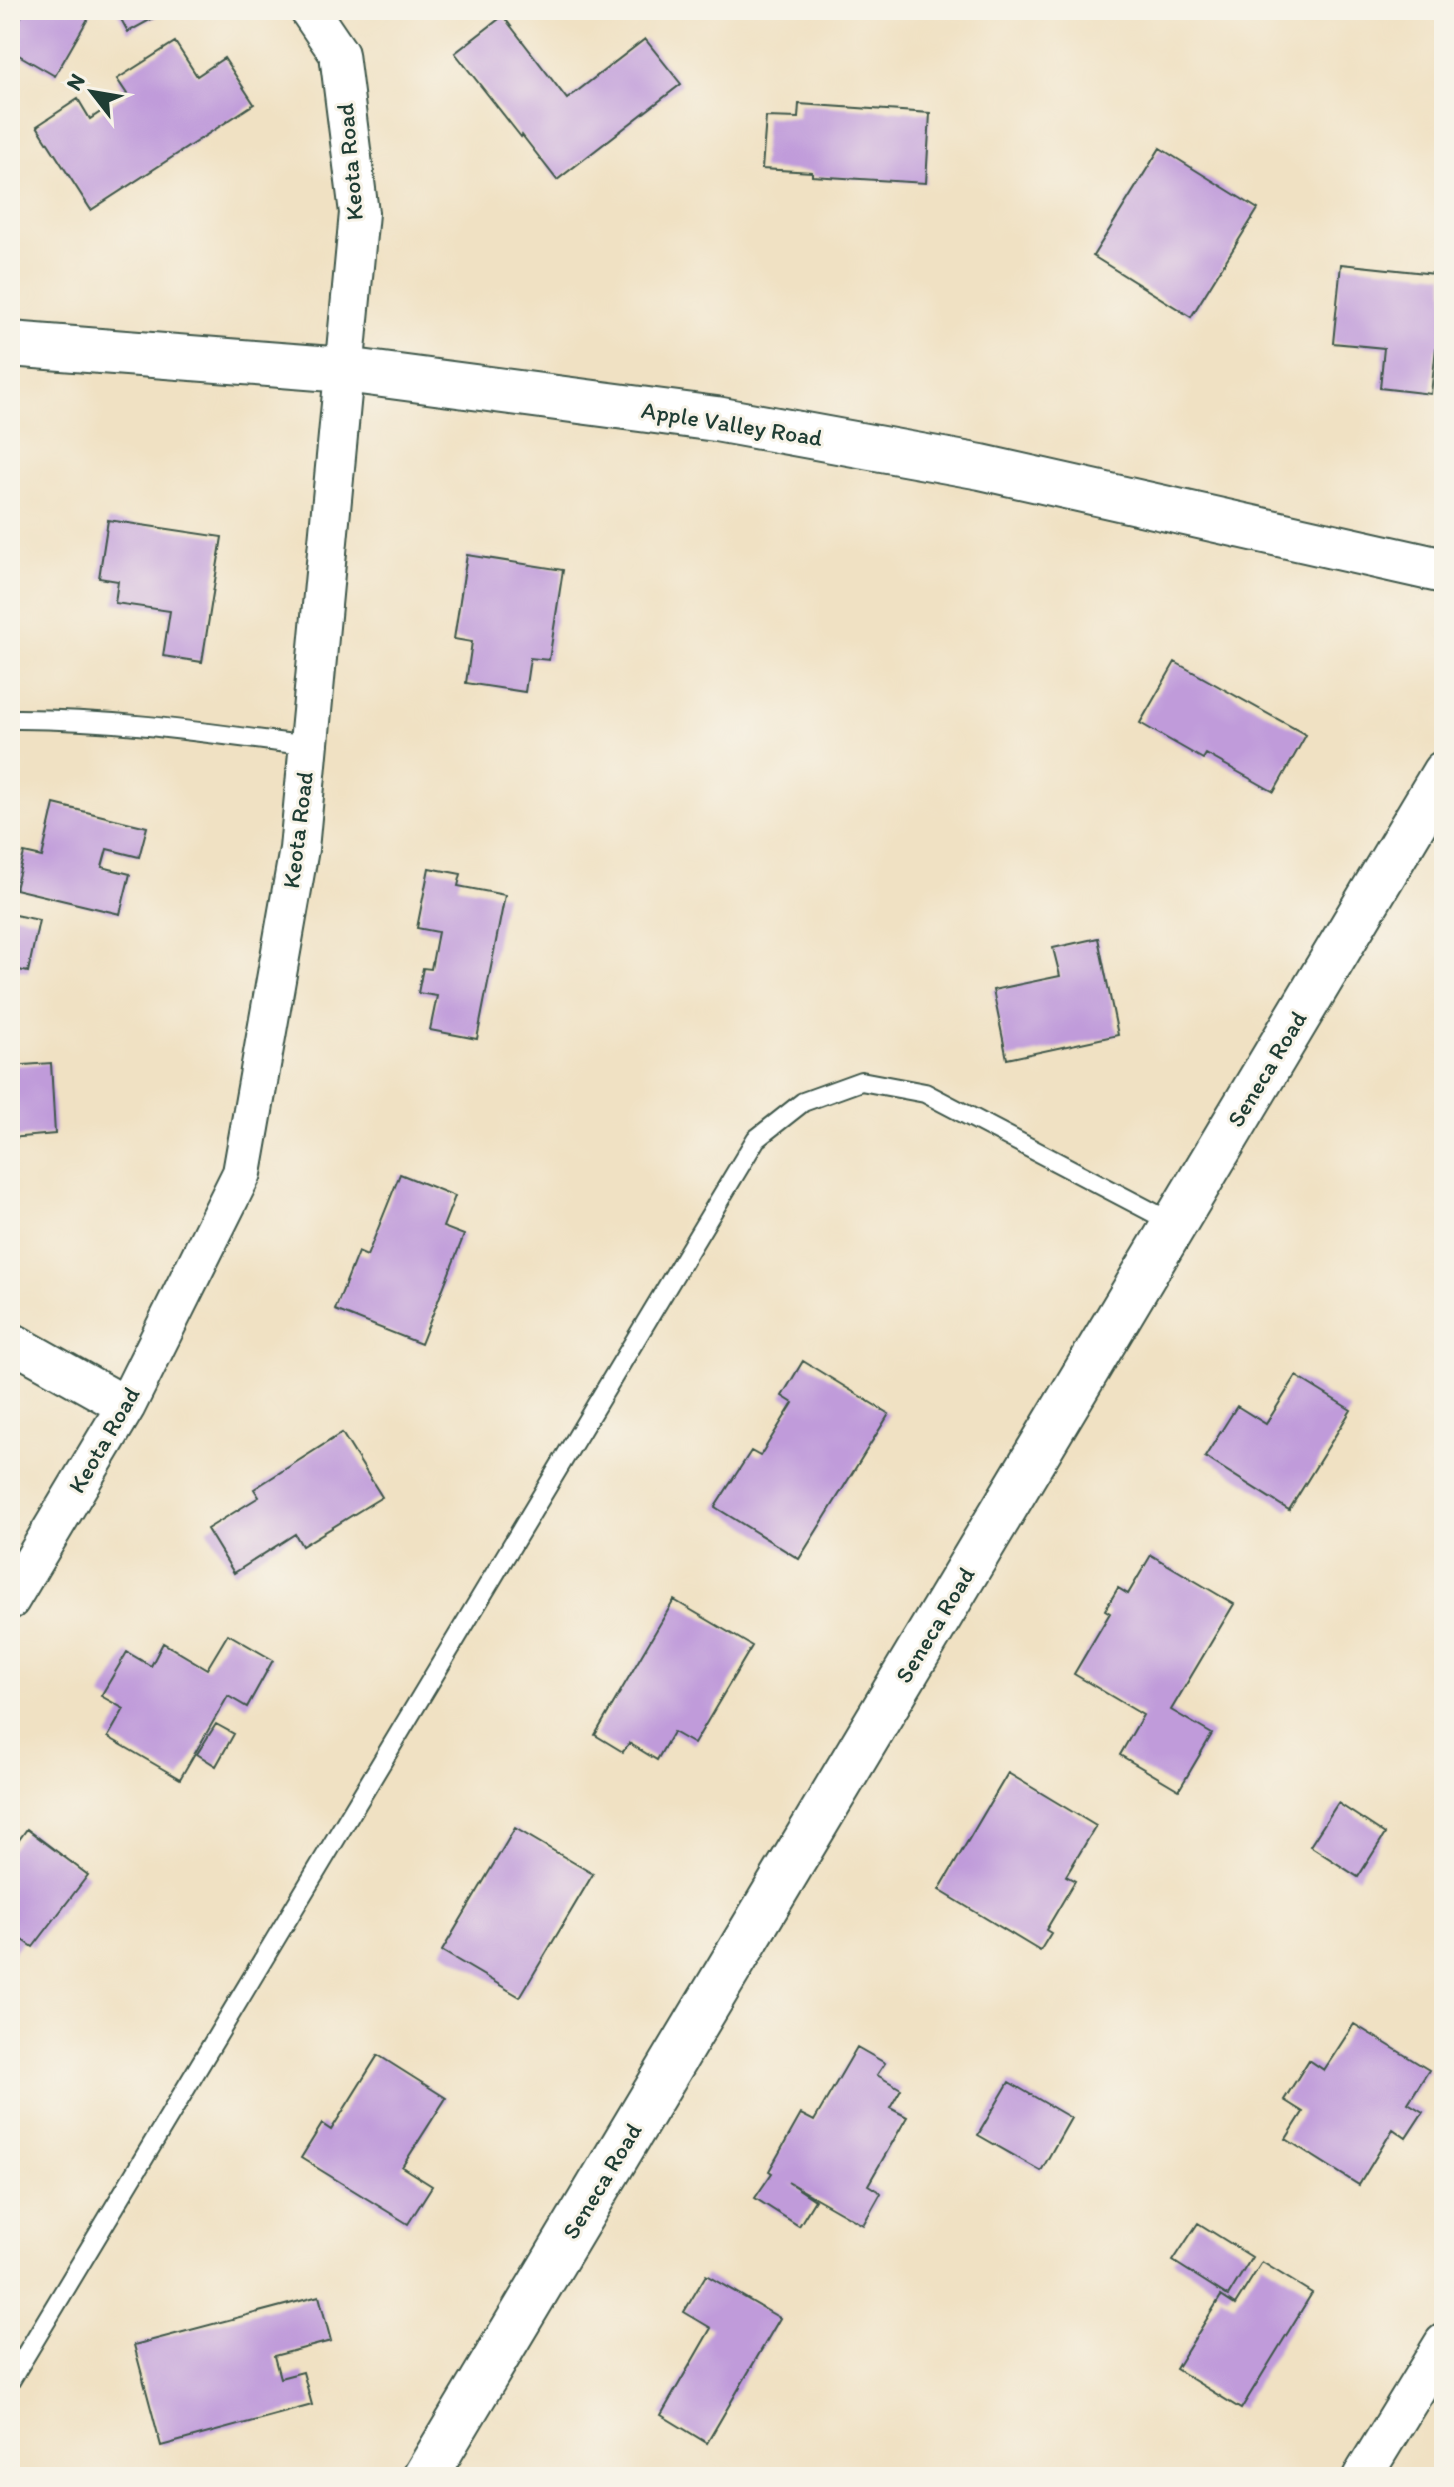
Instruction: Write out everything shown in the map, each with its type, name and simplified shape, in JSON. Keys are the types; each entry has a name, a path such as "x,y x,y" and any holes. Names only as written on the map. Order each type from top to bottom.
{"street":[{"name":"Keota Road","path":"10,1600 126,1406 242,1173 299,849 359,213 339,54 309,10"},
{"name":"Apple Valley Road","path":"10,344 345,370 716,419 934,458 1444,571"},
{"name":"Seneca Road","path":"425,2477 1444,773"},
{"path":"10,1341 126,1406"},
{"path":"1362,2477 1444,2343"}],"lane":[{"path":"10,719 146,725 308,746"},
{"path":"10,2381 756,1139 803,1102 861,1081 925,1093 1175,1224"}],"building":[{"path":"25,10 93,10 55,76 10,50 10,35"},
{"path":"116,10 168,10 128,32"},
{"path":"503,16 567,99 645,39 681,84 557,180 455,53"},
{"path":"175,42 197,76 224,58 254,104 91,210 37,126 78,99 90,119 127,94 117,79"},
{"path":"799,104 930,113 926,183 812,176 812,172 762,169 766,117 798,118"},
{"path":"1160,148 1258,209 1191,317 1093,256"},
{"path":"1341,264 1444,275 1444,349 1436,348 1431,394 1380,388 1384,348 1333,343"},
{"path":"108,520 222,537 202,662 163,656 170,611 115,603 118,581 99,578"},
{"path":"467,555 563,570 549,660 530,658 525,692 466,683 472,642 454,639"},
{"path":"1175,662 1306,735 1274,792 1206,754 1203,759 1140,723"},
{"path":"54,804 147,827 139,857 107,849 102,867 130,874 120,914 15,889 24,853 42,857"},
{"path":"429,868 461,874 458,886 505,895 477,1039 430,1030 437,996 418,993 423,968 431,969 438,932 417,928"},
{"path":"10,914 39,920 28,972 10,968"},
{"path":"1098,938 1118,1035 1007,1059 993,990 1060,976 1053,948"},
{"path":"51,1063 55,1134 10,1138 10,1066"},
{"path":"400,1174 455,1196 443,1227 464,1235 421,1344 335,1310 358,1252 367,1256"},
{"path":"803,1361 889,1414 799,1559 715,1507 751,1451 760,1456 793,1403 782,1396"},
{"path":"1296,1376 1351,1410 1289,1510 1205,1457 1237,1406 1266,1424"},
{"path":"342,1433 382,1497 302,1546 295,1534 234,1573 207,1529 259,1497 254,1489"},
{"path":"1151,1555 1234,1604 1171,1710 1212,1734 1179,1790 1120,1755 1143,1715 1074,1674 1110,1613 1105,1610 1118,1588 1128,1594"},
{"path":"674,1600 752,1646 694,1744 673,1732 657,1760 629,1743 623,1752 595,1735"},
{"path":"228,1634 273,1660 247,1707 228,1696 180,1779 108,1737 124,1709 101,1696 127,1652 151,1666 163,1643 207,1669"},
{"path":"216,1724 234,1734 216,1766 197,1754"},
{"path":"1008,1773 1096,1826 1066,1876 1075,1881 1046,1930 1051,1933 1040,1951 939,1890"},
{"path":"1338,1803 1385,1834 1358,1877 1310,1846"},
{"path":"515,1828 593,1874 520,1997 442,1951"},
{"path":"27,1829 88,1875 33,1947 23,1940 10,1957 10,1852"},
{"path":"1354,2024 1429,2070 1408,2103 1423,2112 1406,2138 1393,2129 1359,2185 1286,2139 1303,2112 1284,2100 1309,2060 1324,2070"},
{"path":"857,2047 885,2063 877,2075 901,2089 890,2108 907,2117 868,2185 881,2193 863,2225 788,2182 815,2200 799,2226 755,2198 772,2173 769,2171 801,2114 814,2121"},
{"path":"378,2055 446,2098 402,2167 432,2186 408,2224 301,2158 322,2124 331,2130"},
{"path":"1009,2082 1071,2118 1041,2171 978,2135"},
{"path":"1198,2223 1252,2257 1228,2296 1173,2261"},
{"path":"1262,2262 1312,2293 1241,2409 1176,2369 1221,2296 1235,2305"},
{"path":"706,2275 780,2318 707,2443 661,2415 711,2328 684,2312"},
{"path":"319,2296 331,2341 274,2356 280,2378 303,2372 312,2405 161,2446 134,2345"}]}
